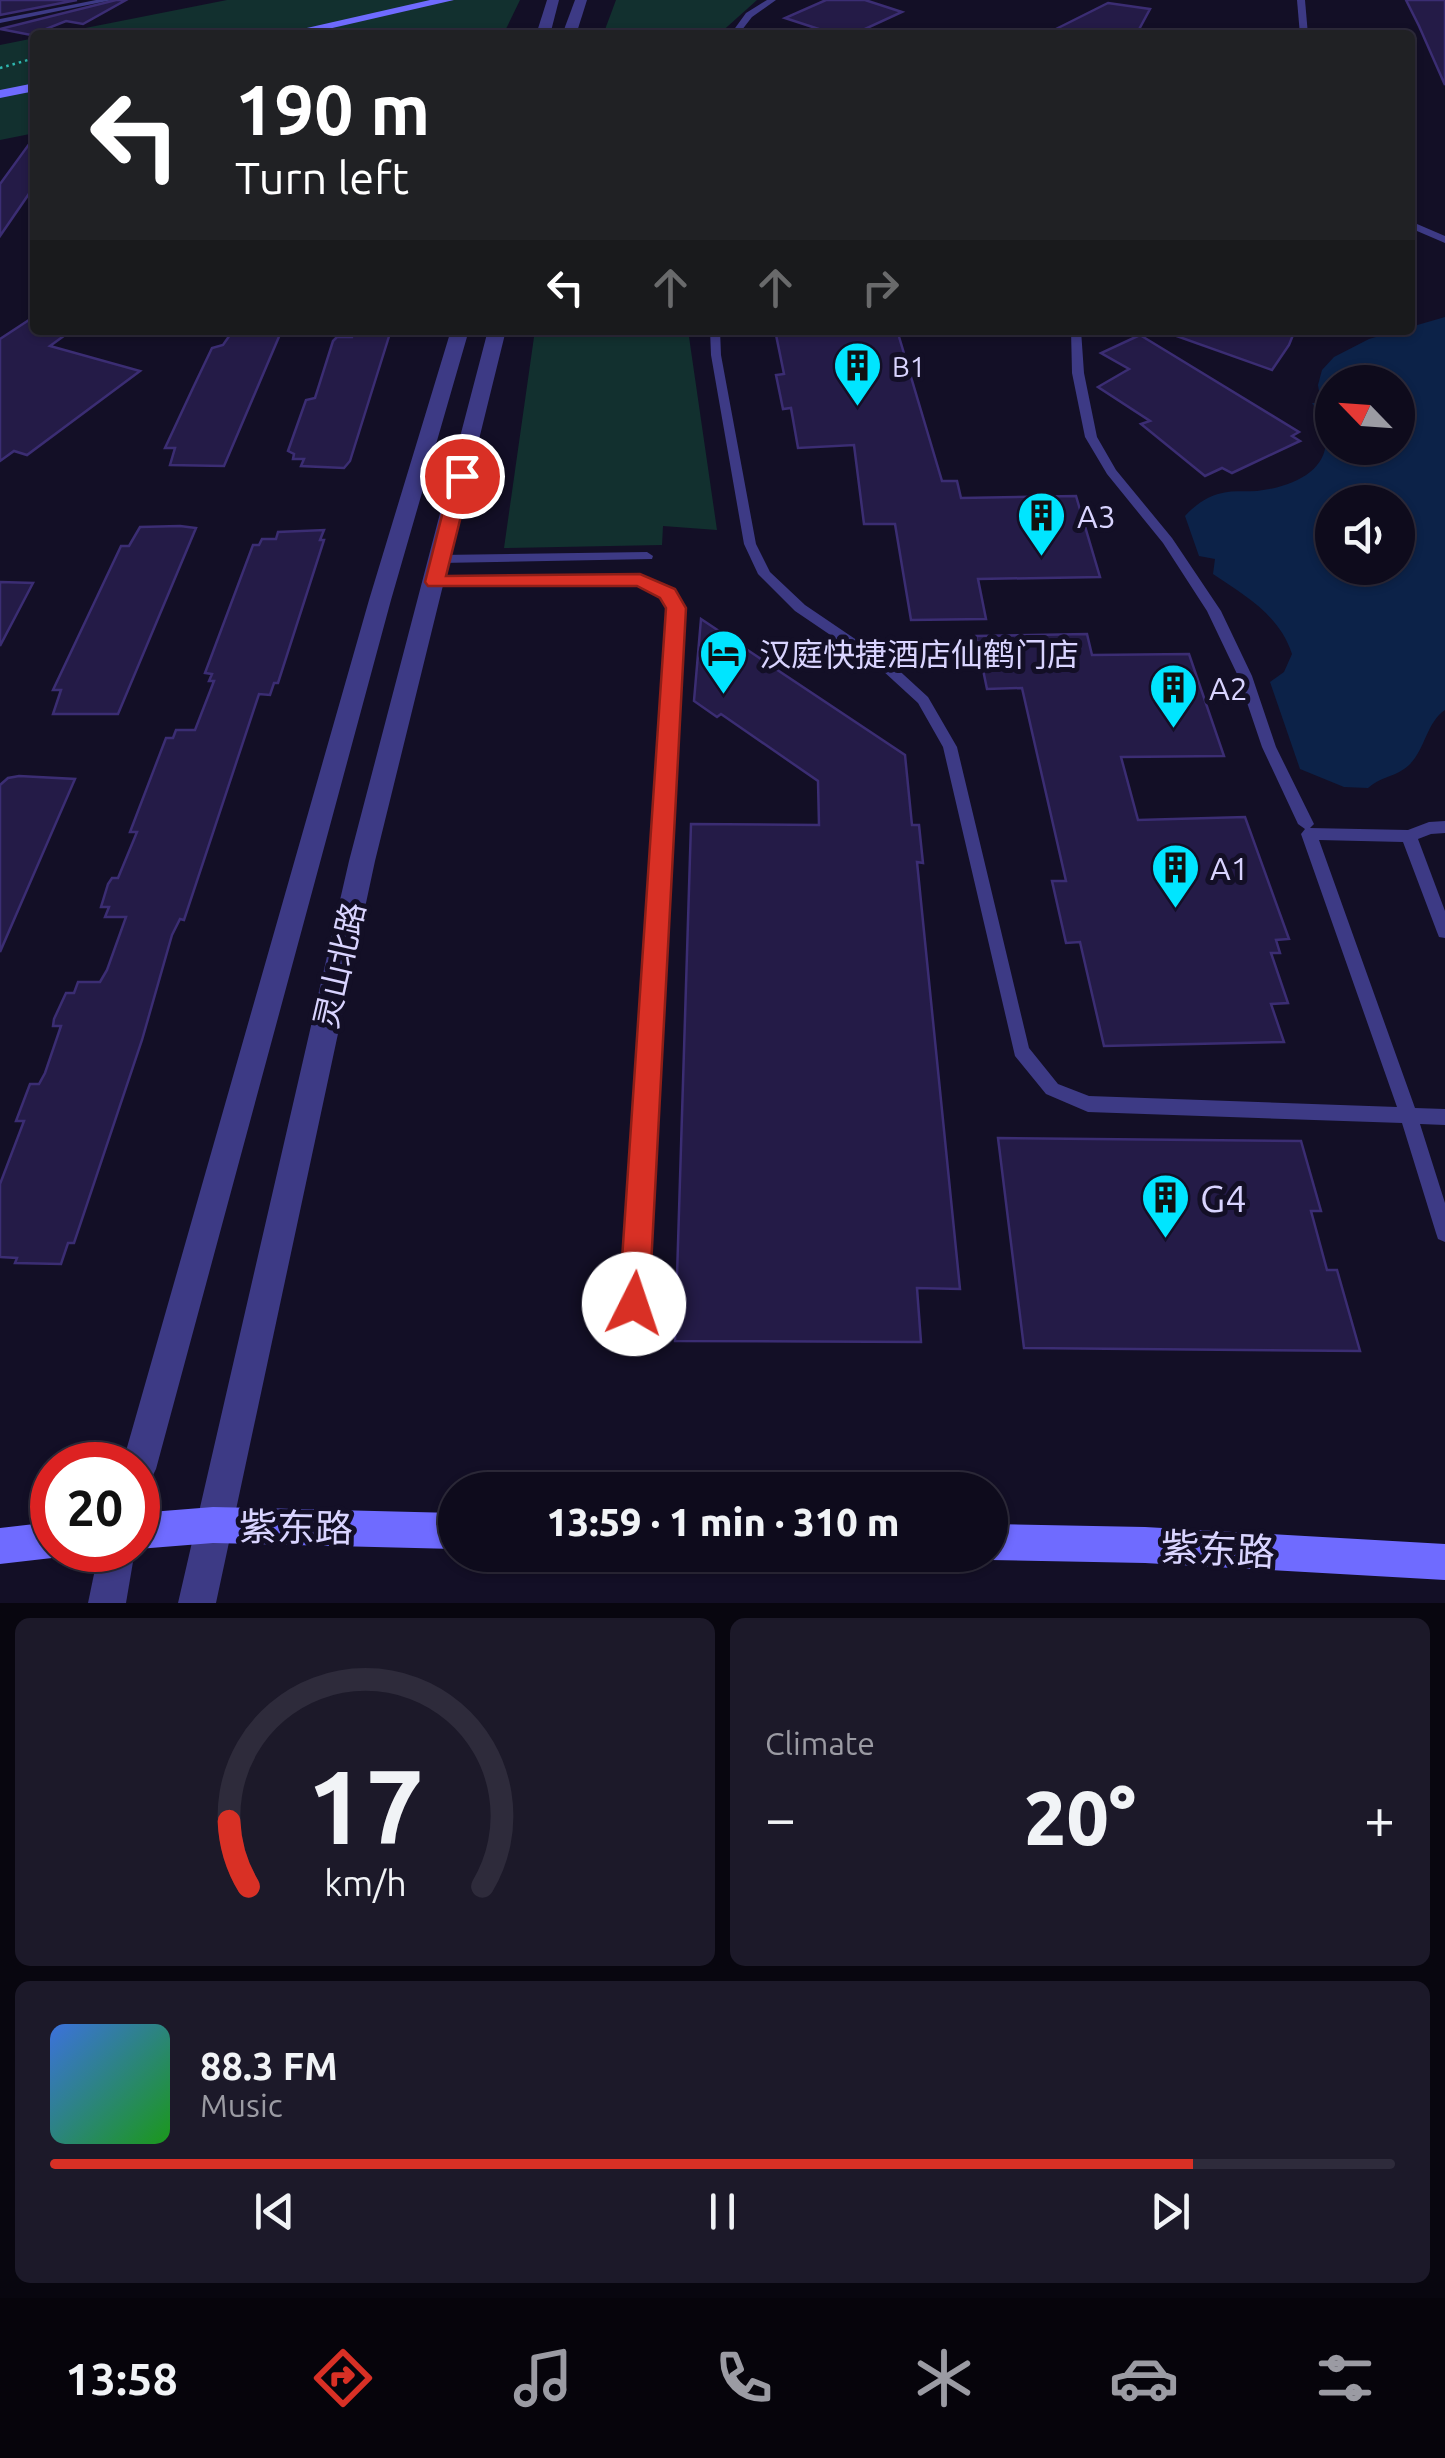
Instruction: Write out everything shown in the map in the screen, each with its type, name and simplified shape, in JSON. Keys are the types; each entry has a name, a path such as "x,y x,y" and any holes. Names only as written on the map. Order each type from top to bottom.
{"main road":[{"path":"306,30 448,0"},
{"path":"0,94 30,88"},
{"name":"紫东路","path":"160,1529 213,1525 438,1531"},
{"name":"紫东路","path":"1008,1542 1145,1545 1445,1562"},
{"path":"0,1546 30,1543"}],"street":[{"path":"544,30 552,0"},
{"path":"570,30 580,0"},
{"name":"灵山北路","path":"146,1442 380,600 459,335"},
{"name":"灵山北路","path":"197,1603 362,861 496,335"},
{"path":"107,1603 112,1572"}],"lane":[{"path":"0,21 108,0"},
{"path":"738,30 749,15 772,0"},
{"path":"1301,0 1304,30"},
{"path":"1415,226 1445,240"},
{"path":"714,335 750,544 764,574 800,608 887,667 923,700 950,747 1021,1051 1052,1088 1088,1104 1445,1117"},
{"path":"1076,335 1078,373 1091,437 1110,472 1168,541 1214,611 1245,676 1269,748 1306,824"},
{"path":"438,570 647,556"},
{"path":"438,570 640,580 668,594 676,608 634,1304"},
{"path":"1445,828 1429,828 1409,836 1309,834 1410,1116 1445,1233"},
{"path":"1409,836 1445,932"}],"path":[{"path":"0,68 30,59"}],"green space":[{"path":"227,0 520,0 505,30 75,30"},
{"path":"616,0 757,0 724,30 605,30"},
{"path":"30,39 30,134 0,140 0,45"},
{"path":"534,335 689,335 717,530 663,526 662,545 504,548"}],"water":[{"path":"1445,317 1445,710 1433,723 1411,763 1368,788 1344,787 1300,769 1270,682 1284,672 1292,654 1286,640 1260,607 1213,574 1215,559 1199,556 1185,516 1213,496 1276,488 1293,482 1317,465 1415,465 1415,365 1327,365 1369,339 1415,335 1415,326"}],"building":[{"path":"0,0 77,0 0,15"},
{"path":"126,0 83,24 66,21 44,30 30,30 30,35 0,29"},
{"path":"826,0 865,0 902,12 863,30 822,30 785,18"},
{"path":"1406,0 1445,0 1445,85 1419,26"},
{"path":"1108,3 1150,9 1139,30 1054,30"},
{"path":"30,143 30,192 0,236 0,184"},
{"path":"30,319 30,335 65,335 50,346 140,371 27,455 14,451 0,461 0,339"},
{"path":"230,335 280,335 224,466 170,465 175,448 165,448 212,348 223,345"},
{"path":"389,335 350,461 344,468 301,466 304,459 293,459 294,454 288,451 306,400 315,398 333,341 337,337"},
{"path":"776,335 898,335 942,481 957,481 961,498 1076,496 1100,577 978,579 986,619 911,620 895,524 864,524 854,445 798,448 791,408 783,409 776,375 784,374"},
{"path":"1140,335 1299,432 1292,436 1300,441 1232,473 1222,468 1205,476 1141,424 1150,421 1098,387 1129,369 1101,353"},
{"path":"1174,335 1293,335 1272,370"},
{"path":"140,527 196,528 118,714 53,714 61,690 53,690 121,546 129,546"},
{"path":"324,530 278,683 274,683 270,695 259,694 184,920 180,919 172,935 142,1040 74,1243 68,1243 61,1264 15,1263 17,1258 0,1257 0,1184 24,1121 16,1121 30,1084 39,1084 45,1073 61,1026 53,1026 54,1019 66,993 74,993 78,982 100,982 107,970 126,917 105,917 109,907 101,907 108,884 112,878 118,878 137,832 130,832 166,738 173,738 176,730 195,730 214,681 209,681 212,674 205,673 253,545 259,545 262,539 276,539 278,532"},
{"path":"0,582 33,583 0,646"},
{"path":"701,619 905,755 912,825 919,825 923,863 917,862 960,1289 917,1288 921,1342 675,1341 691,824 819,825 818,781 721,714 717,717 694,701"},
{"path":"1087,634 1092,655 1189,654 1224,756 1121,757 1138,820 1245,817 1289,939 1276,940 1280,953 1271,953 1288,1003 1271,1004 1284,1042 1104,1046 1080,942 1066,943 1052,881 1066,881 1022,688 987,689 976,636"},
{"path":"19,776 75,779 0,952 0,785"},
{"name":"G4","path":"998,1138 1301,1141 1321,1211 1311,1211 1327,1270 1337,1270 1360,1351 1024,1348"}],"place":[{"name":"B1","path":"857,408"},
{"name":"A3","path":"1042,558"},
{"name":"汉庭快捷酒店仙鹤门店","path":"724,696"},
{"name":"A2","path":"1174,730"},
{"name":"A1","path":"1175,910"},
{"name":"G4","path":"1165,1240"}],"route":[{"path":"462,476 434,582 628,578 660,588 676,608 634,1304"}]}
